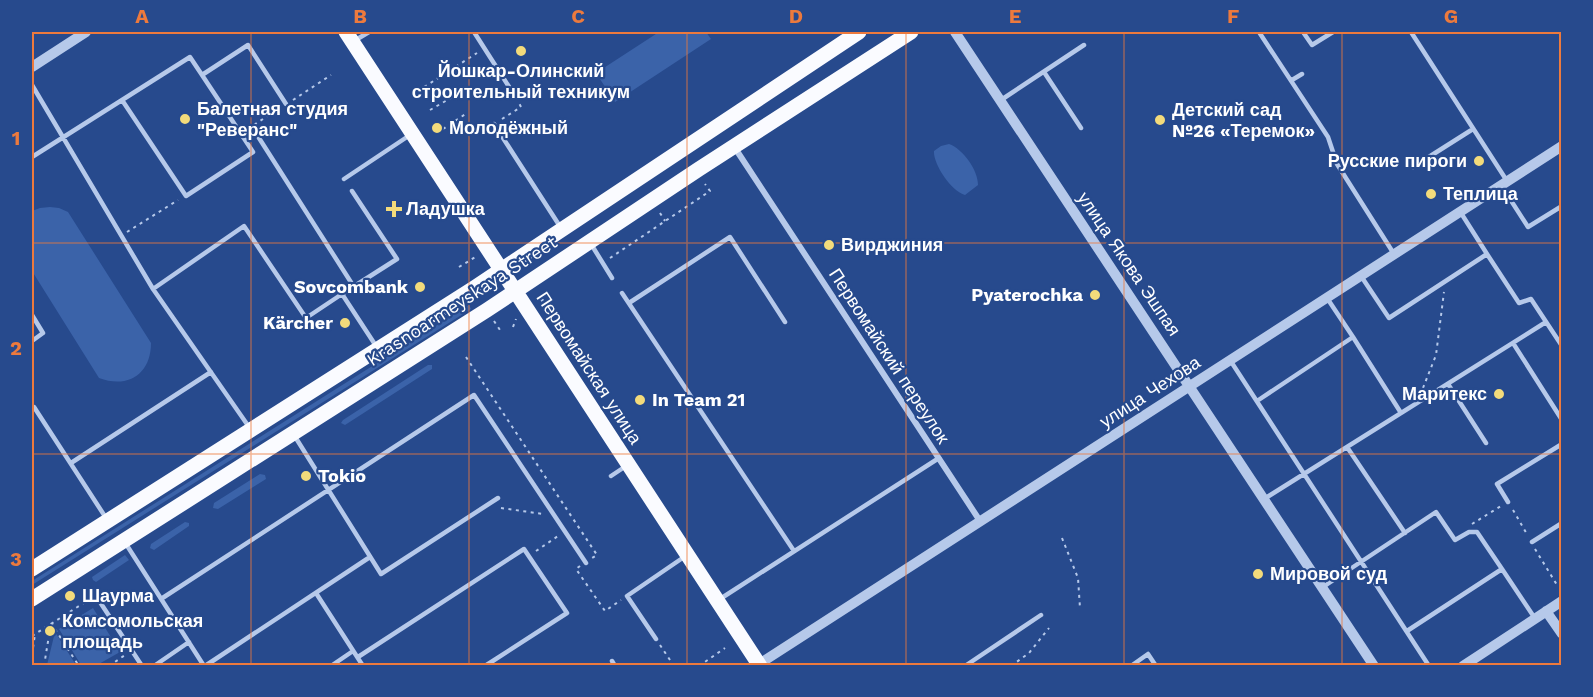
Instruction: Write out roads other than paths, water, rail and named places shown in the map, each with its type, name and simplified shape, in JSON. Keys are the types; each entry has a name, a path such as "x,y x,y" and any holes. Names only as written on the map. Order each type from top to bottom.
{"main road":[{"name":"Krasnoarmeyskaya Street","path":"32,569 501,270 859,32"},
{"name":"Krasnoarmeyskaya Street","path":"32,599 516,291 911,32"},
{"name":"Первомайская улица","path":"350,37 758,665"}],"street":[{"path":"32,67 86,32"},
{"name":"улица Якова Эшпая","path":"955,32 1374,666"},
{"name":"улица Чехова","path":"758,665 1562,146"},
{"name":"Первомайский переулок","path":"734,147 980,521"},
{"path":"1463,666 1562,601"},
{"path":"1546,611 1562,634"}],"lane":[{"path":"350,37 369,32"},
{"path":"474,32 513,93"},
{"path":"1259,32 1328,137 1337,164 1394,254"},
{"path":"1303,32 1312,45 1333,32"},
{"path":"1411,32 1473,129 1528,227 1562,207"},
{"path":"202,75 248,45 286,104"},
{"path":"1000,100 1084,45"},
{"path":"32,158 63,137 190,57 253,152 186,196 122,100"},
{"path":"1044,72 1081,128"},
{"path":"1292,80 1302,74"},
{"path":"32,85 153,289 251,429"},
{"path":"494,124 562,230"},
{"path":"1413,167 1473,129"},
{"path":"344,179 413,134"},
{"path":"259,138 354,287"},
{"path":"153,289 244,226 306,318 397,259 352,191"},
{"path":"1460,212 1519,303 1531,299 1562,345"},
{"path":"629,303 730,237 785,322"},
{"path":"589,242 612,278"},
{"path":"1361,276 1389,318 1487,254"},
{"path":"622,293 794,552"},
{"path":"342,294 378,349"},
{"path":"1327,297 1401,413"},
{"path":"32,315 43,333 32,341"},
{"path":"1264,499 1546,322"},
{"path":"1257,401 1353,337"},
{"path":"1513,343 1562,420"},
{"path":"1230,360 1429,666"},
{"path":"71,463 211,372"},
{"path":"1448,384 1486,443"},
{"path":"160,598 474,395 585,563"},
{"path":"34,407 107,520"},
{"path":"293,433 381,574 498,498"},
{"path":"1508,502 1497,484 1562,444"},
{"path":"1347,447 1405,533"},
{"path":"718,601 939,458"},
{"path":"611,476 628,464"},
{"path":"1323,587 1436,512 1455,540 1468,532 1477,532 1535,618"},
{"path":"1532,542 1562,523"},
{"path":"123,541 205,666 370,557"},
{"path":"358,657 524,549 567,613 484,666"},
{"path":"656,639 627,596 688,555"},
{"path":"1407,631 1502,569"},
{"path":"316,593 363,666"},
{"path":"96,596 142,666"},
{"path":"964,666 1041,615"},
{"path":"154,666 189,642"},
{"path":"331,666 353,651"},
{"path":"1131,666 1148,654 1156,666"}],"place":[{"name":"Йошкар-Олинский строительный техникум","path":"521,51"},
{"name":"Балетная студия \"Реверанс\"","path":"185,119"},
{"name":"Детский сад №26 «Теремок»","path":"1160,120"},
{"name":"Молодёжный","path":"437,128"},
{"name":"Русские пироги","path":"1479,161"},
{"name":"Теплица","path":"1431,194"},
{"name":"Ладушка","path":"394,209"},
{"name":"Вирджиния","path":"829,245"},
{"name":"Sovcombank","path":"420,287"},
{"name":"Pyaterochka","path":"1095,295"},
{"name":"Kärcher","path":"345,323"},
{"name":"Маритекс","path":"1499,394"},
{"name":"In Team 21","path":"640,400"},
{"name":"Tokio","path":"306,476"},
{"name":"Мировой суд","path":"1258,574"},
{"name":"Шаурма","path":"70,596"},
{"name":"Комсомольская площадь","path":"50,631"}]}
